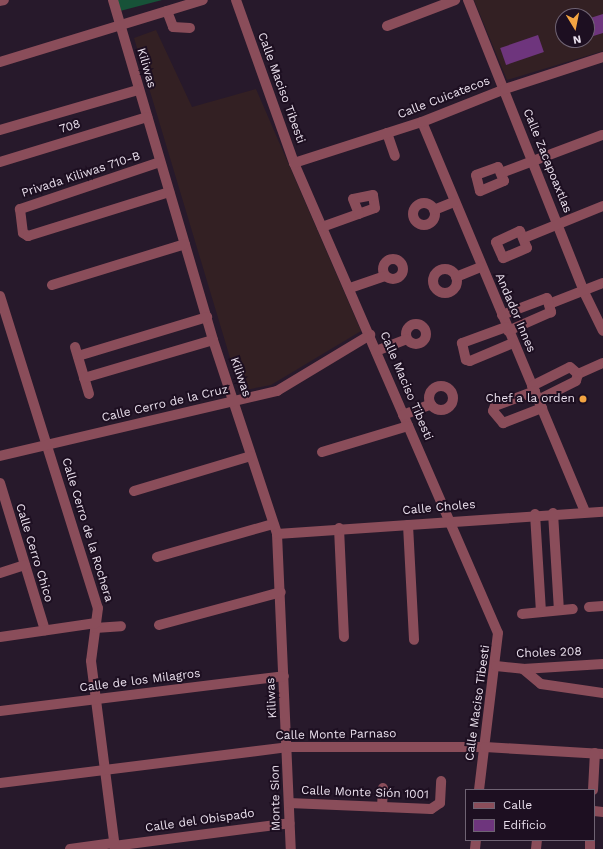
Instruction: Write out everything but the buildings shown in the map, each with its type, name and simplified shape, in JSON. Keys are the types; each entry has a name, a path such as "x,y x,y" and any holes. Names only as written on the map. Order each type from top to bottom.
{"street":[{"path":"0,1 4,0"},
{"name":"Kiliwas","path":"113,0 138,90 213,340 235,401 251,456 277,534 288,747"},
{"path":"0,62 120,24 203,0"},
{"name":"Calle Maciso Tibesti","path":"236,0 294,163 350,288 403,415 451,520 498,633 496,666 479,789"},
{"path":"387,26 455,0"},
{"name":"Calle Zacapoaxtlas","path":"468,0 559,222 584,292 603,331"},
{"path":"167,11 173,27 190,28"},
{"name":"Calle Cuicatecos","path":"294,163 422,122 505,89 603,57"},
{"name":"708","path":"0,130 138,90"},
{"name":"708","path":"0,162 147,117"},
{"name":"Andador Innes","path":"422,122 481,267 585,512"},
{"path":"387,133 395,156"},
{"path":"501,173 602,135"},
{"name":"Privada Kiliwas 710-B","path":"160,162 20,209 24,233 28,236 169,192"},
{"path":"434,210 454,202"},
{"path":"524,238 559,222 603,206"},
{"path":"322,227 359,214"},
{"path":"52,285 185,244"},
{"path":"456,277 481,267"},
{"path":"350,288 385,276"},
{"path":"549,304 584,292 603,283"},
{"name":"Calle Cerro de la Rochera","path":"0,296 98,608 91,661 98,699 114,846"},
{"path":"502,315 543,297 549,304 550,313 507,329 462,343 466,360 470,361 513,343"},
{"path":"89,394 76,352 207,318"},
{"name":"Calle Cerro de la Cruz","path":"0,456 48,446 284,388 370,335"},
{"path":"376,352 407,339"},
{"path":"84,378 213,340"},
{"path":"578,374 603,363"},
{"path":"537,396 570,367 578,374"},
{"path":"537,396 576,381 578,374"},
{"path":"403,415 431,404"},
{"path":"322,452 408,426"},
{"path":"134,491 251,456"},
{"name":"Calle Cerro Chico","path":"0,484 4,512 25,565 44,630"},
{"name":"Calle Choles","path":"277,534 535,514 603,512"},
{"path":"535,514 541,612"},
{"path":"553,514 559,610"},
{"path":"158,556 273,524"},
{"path":"408,525 414,640"},
{"path":"339,528 344,637"},
{"path":"0,573 25,565"},
{"path":"159,625 281,592"},
{"path":"589,607 603,606"},
{"path":"522,614 573,609"},
{"path":"0,637 44,630 96,626 120,626"},
{"name":"Choles 208","path":"496,666 523,669 603,664"},
{"path":"523,669 541,684 603,693"},
{"name":"Calle de los Milagros","path":"0,711 284,676"},
{"name":"Calle Monte Parnaso","path":"0,784 106,772 288,747 485,747 599,753"},
{"name":"Monte Sion","path":"288,747 291,849"},
{"path":"593,789 599,753"},
{"name":"Calle Monte Sión 1001","path":"289,803 438,808 441,781"},
{"path":"382,807 383,788"},
{"name":"Calle del Obispado","path":"70,849 114,846 290,822"}],"shaded area":[{"path":"474,0 603,0 603,51 507,80"},
{"path":"156,30 192,107 256,89 361,331 271,385 240,391 134,38"}],"green space":[{"path":"116,0 162,0 120,11"}],"place":[{"name":"Chef a la orden","path":"583,399"}]}
